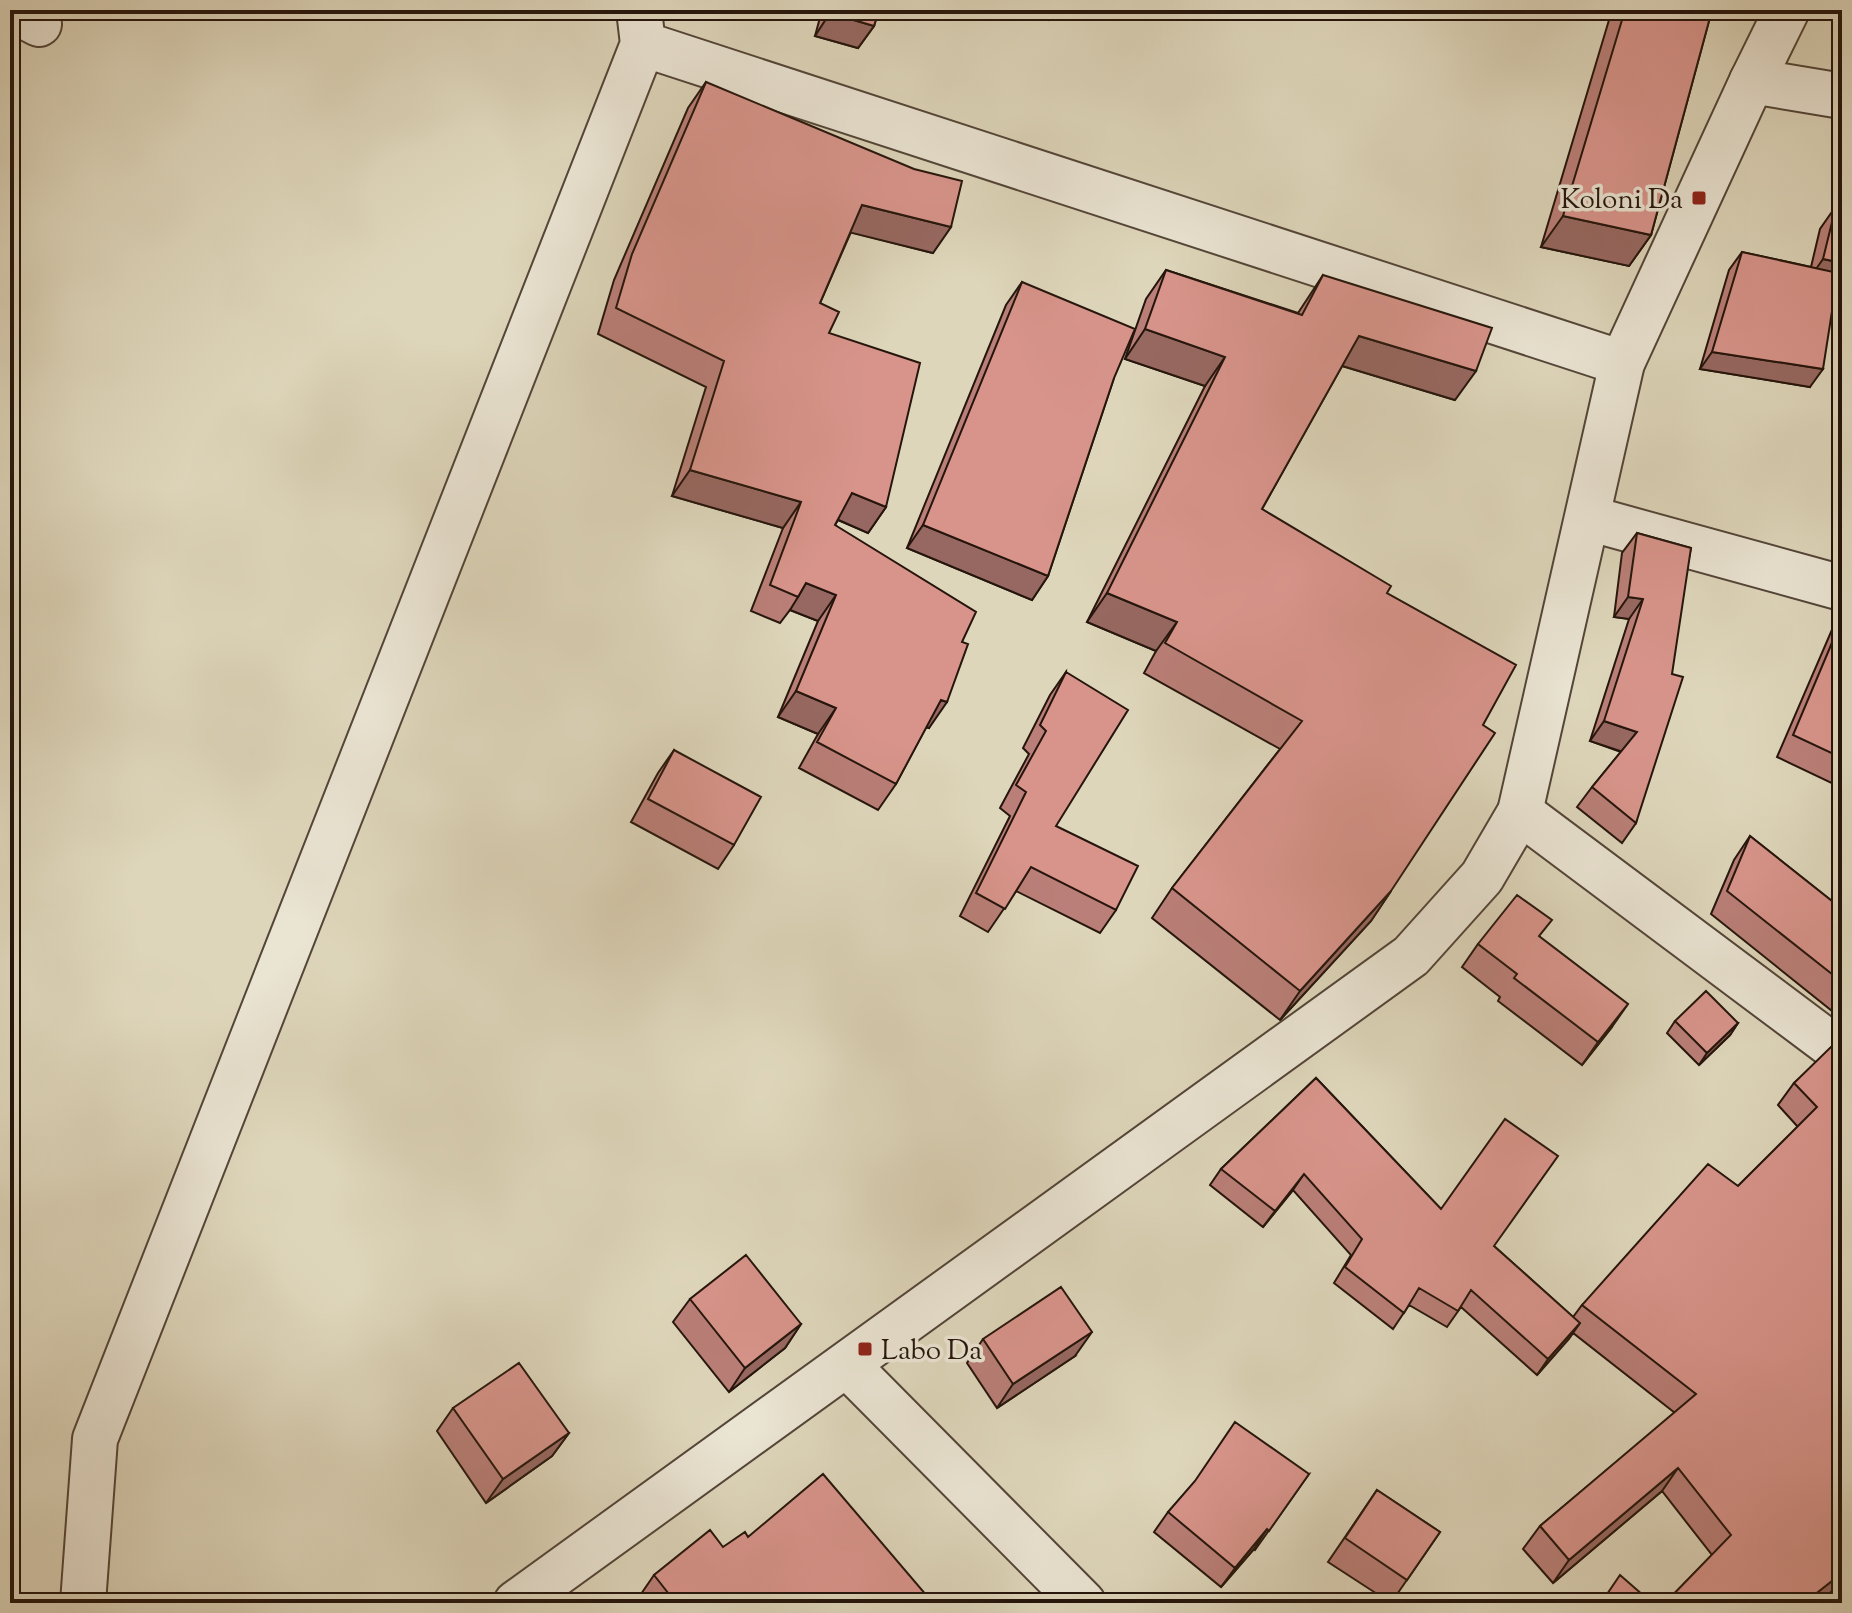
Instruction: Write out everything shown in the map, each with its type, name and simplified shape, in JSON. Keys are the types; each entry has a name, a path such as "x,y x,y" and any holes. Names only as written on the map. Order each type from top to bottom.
{"street":[{"path":"516,1603 1411,956 1482,877 1520,812 1622,363 1787,10"},
{"path":"83,1603 95,1439 641,27 1622,363"},
{"path":"1752,81 1842,96"},
{"path":"1588,518 1842,588"},
{"path":"1520,812 1830,1044"},
{"path":"847,1365 1083,1603"}],"building":[{"path":"831,10 879,10 874,26 830,13"},
{"path":"1625,10 1712,10 1651,235 1563,216"},
{"path":"706,82 914,169 962,181 951,227 862,205 820,303 839,312 829,333 920,363 886,507 852,493 835,525 976,612 962,642 968,644 947,702 941,700 896,784 817,742 836,708 796,691 836,595 806,583 798,597 770,585 801,502 690,470 724,361 616,308 632,254"},
{"path":"1836,206 1842,207 1842,263 1823,259"},
{"path":"1742,252 1838,273 1823,369 1712,352"},
{"path":"1166,270 1302,315 1323,275 1492,328 1476,371 1359,336 1262,509 1391,586 1387,593 1516,665 1483,725 1495,733 1391,891 1300,991 1172,888 1302,721 1165,643 1177,622 1107,593 1225,357 1145,329"},
{"path":"1022,282 1135,329 1114,378 1048,576 923,525"},
{"path":"1637,533 1691,548 1672,674 1683,677 1636,823 1592,787 1637,732 1604,721 1643,599 1628,597"},
{"path":"1842,619 1842,758 1793,735"},
{"path":"1066,672 1128,710 1056,826 1138,866 1116,910 1031,867 1005,909 976,893 1026,792 1016,785 1046,731 1040,725"},
{"path":"674,750 761,797 734,845 648,799"},
{"path":"1750,836 1842,909 1842,982 1727,891"},
{"path":"1517,895 1552,920 1539,936 1628,1004 1598,1042 1514,978 1517,974 1478,944"},
{"path":"1706,991 1738,1023 1707,1053 1675,1021"},
{"path":"1835,1043 1842,1045 1842,1573 1804,1603 1665,1603 1731,1535 1678,1468 1569,1560 1540,1526 1696,1394 1582,1305 1708,1164 1738,1186 1817,1107 1794,1083"},
{"path":"1316,1078 1441,1209 1505,1119 1558,1156 1494,1246 1580,1323 1548,1359 1471,1290 1458,1311 1419,1288 1404,1313 1345,1267 1362,1239 1304,1174 1275,1211 1221,1169"},
{"path":"746,1255 801,1324 745,1368 690,1299"},
{"path":"1061,1287 1092,1332 1013,1384 983,1339"},
{"path":"519,1363 569,1433 503,1479 453,1408"},
{"path":"1235,1422 1309,1474 1269,1531 1267,1529 1235,1568 1168,1512 1195,1481"},
{"path":"823,1474 933,1603 676,1603 654,1575 710,1530 723,1547 745,1532 748,1537"},
{"path":"1377,1490 1440,1532 1407,1580 1345,1538"},
{"path":"1620,1575 1652,1603 1601,1603"}],"place":[{"name":"Koloni Da","path":"1699,198"},
{"name":"Labo Da","path":"865,1349"}]}
